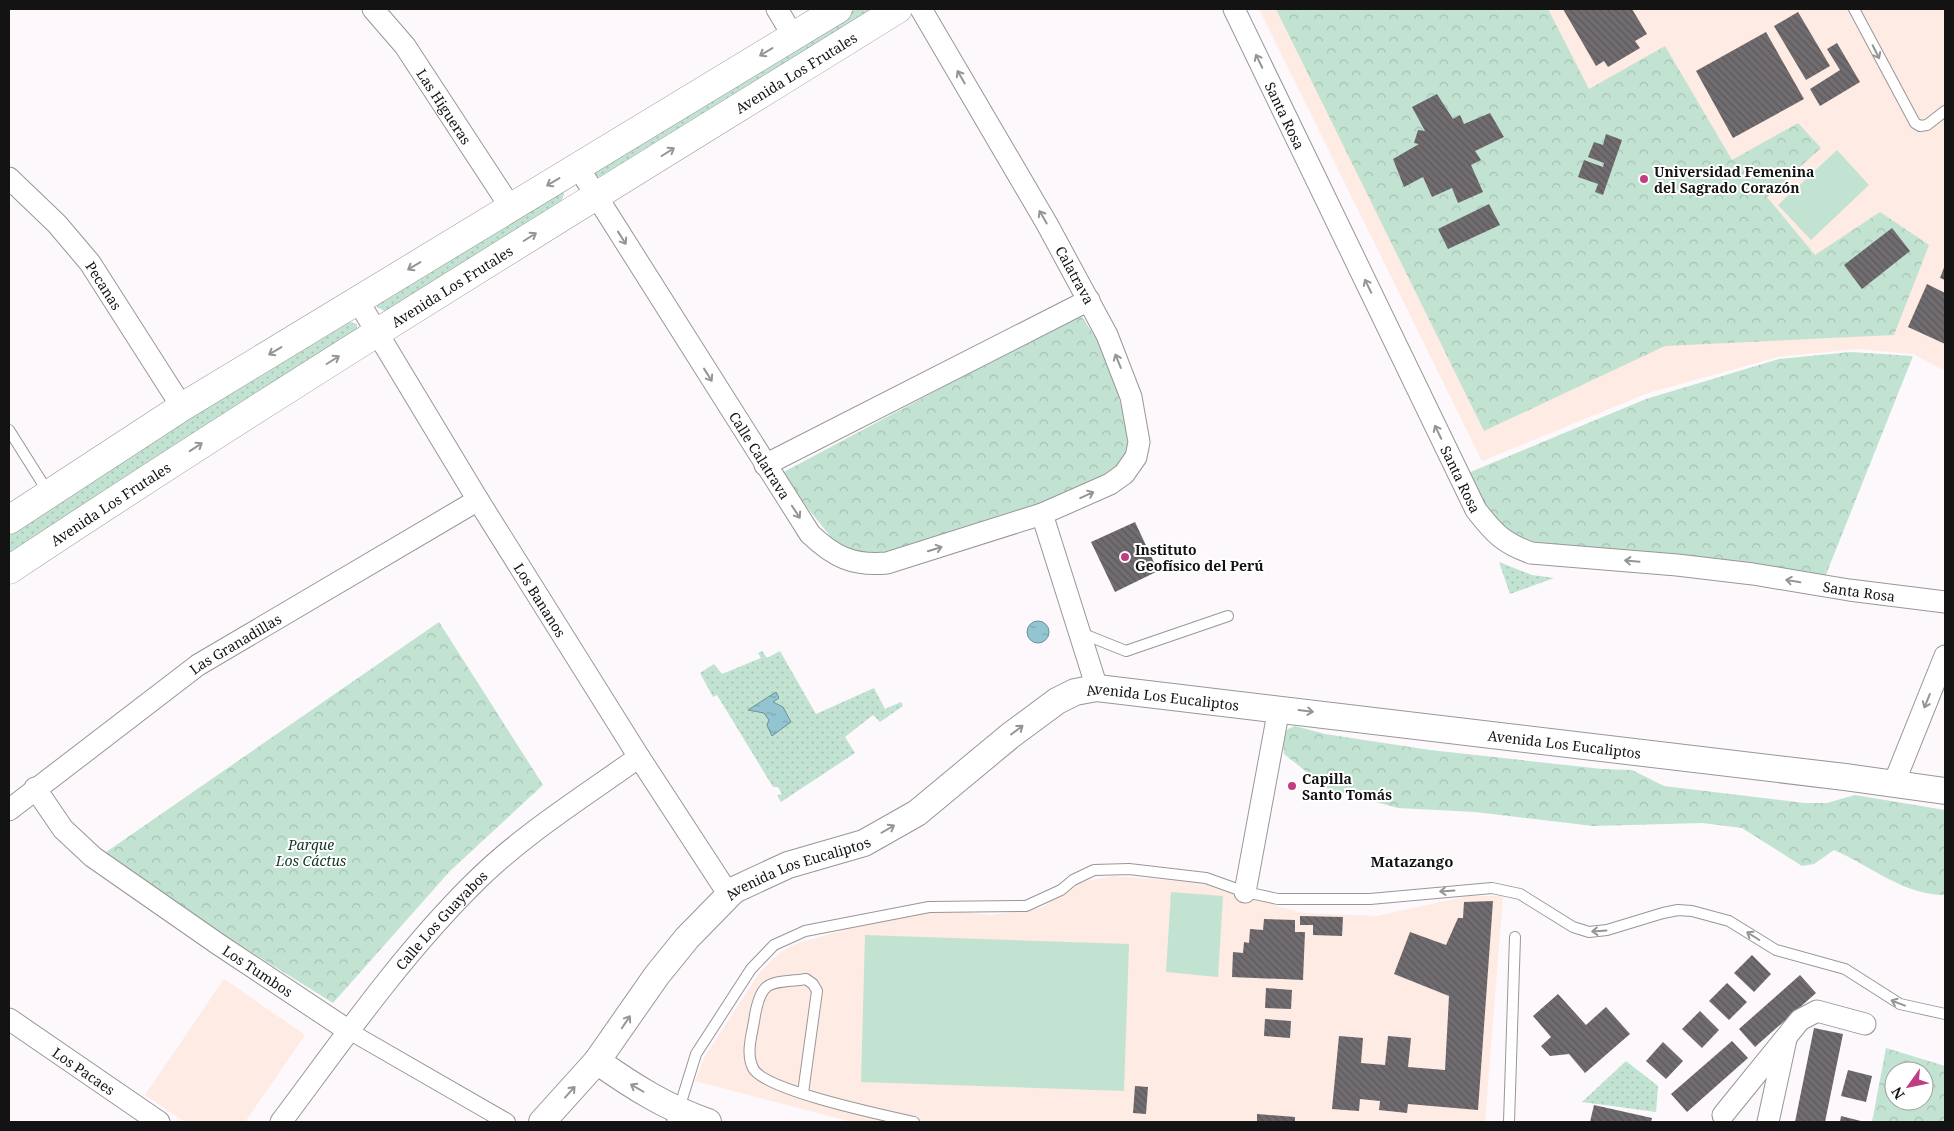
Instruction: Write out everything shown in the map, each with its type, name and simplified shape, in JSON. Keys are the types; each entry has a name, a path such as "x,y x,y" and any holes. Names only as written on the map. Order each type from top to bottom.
{"main road":[{"path":"9,520 182,407 838,9"},
{"name":"Avenida Los Frutales","path":"9,570 206,440 376,332 898,9"}],"street":[{"name":"Las Higueras","path":"373,9 405,46 511,208"},
{"path":"777,9 793,36"},
{"name":"Calatrava","path":"921,9 1089,300 1110,342 1131,397 1139,442 1136,457 1128,468 1110,484 1042,514"},
{"name":"Santa Rosa","path":"1234,9 1476,510 1495,534 1510,546 1531,553 1725,570 1849,590 1945,602"},
{"name":"Calle Calatrava","path":"578,167 765,465 810,534 826,550 864,564 887,563 1042,514"},
{"name":"Pecanas","path":"9,178 57,224 90,263 182,407"},
{"name":"Los Bananos","path":"358,300 478,500 639,757 729,895"},
{"path":"765,465 1089,300"},
{"name":"Las Granadillas","path":"9,810 35,788 198,665 478,500"},
{"path":"1042,514 1097,688"},
{"path":"1894,783 1945,656"},
{"name":"Avenida Los Eucaliptos","path":"542,1122 597,1061 658,975 687,938 734,890 788,865 864,843 917,813 1056,700 1075,692 1097,688 1279,708 1894,783 1945,791"},
{"path":"1245,892 1279,708"},
{"name":"Calle Los Guayabos","path":"281,1122 349,1031 424,938 471,886 519,844 639,757"},
{"name":"Los Tumbos","path":"35,788 62,829 92,857 349,1031 507,1122"},
{"path":"1723,1115 1800,1020 1817,1011 1864,1024"},
{"name":"Los Pacaes","path":"9,1019 159,1122"},
{"path":"1768,1122 1787,1035"},
{"path":"597,1061 675,1117 708,1122"}],"lane":[{"path":"1854,9 1915,123 1920,126 1926,125 1945,111"},
{"path":"9,430 49,494"},
{"path":"1080,632 1126,652 1228,616"},
{"path":"675,1117 696,1054 751,969 774,945 805,931 929,907 1026,906 1061,890 1072,880 1094,870 1129,869 1206,878 1245,892 1278,899 1370,899 1492,888 1520,894 1573,927 1589,932 1607,930 1663,912 1692,911 1729,921 1776,950 1845,969 1900,1004 1945,1014"},
{"path":"1509,1122 1515,937"},
{"path":"803,1093 817,991 813,984 806,979 769,985 759,995 748,1056 754,1070 766,1080 803,1093 914,1122"}],"shaded area":[{"name":"Universidad Femenina del Sagrado Corazón","path":"1259,9 1945,9 1945,371 1913,354 1857,349 1778,357 1648,393 1482,461"},
{"path":"1114,876 1219,884 1257,895 1279,907 1303,913 1376,916 1469,896 1503,896 1485,1122 852,1122 695,1081 705,1056 760,972 781,952 796,944 863,924 918,914 950,911 992,915 1041,908 1081,882"},
{"path":"224,979 305,1035 245,1122 185,1122 145,1095"}],"green space":[{"path":"850,9 880,9 602,178 593,174"},
{"name":"Universidad Femenina del Sagrado Corazón","path":"1276,9 1548,9 1589,89 1665,46 1732,160 1798,123 1821,148 1767,197 1815,255 1880,212 1929,245 1894,335 1665,346 1484,431"},
{"path":"1837,150 1869,185 1811,240 1778,205"},
{"path":"560,187 564,194 562,200 524,228 388,313 377,307 376,300"},
{"path":"1080,314 1104,350 1125,418 1128,450 1115,467 1097,483 1009,520 866,560 835,542 780,474"},
{"path":"346,321 357,324 357,334 9,560 9,534 190,416"},
{"path":"1851,352 1913,356 1825,577 1533,546 1500,527 1481,503 1468,473 1646,399 1779,359"},
{"path":"1499,562 1532,575 1554,578 1510,594"},
{"name":"Parque Los Cáctus","path":"439,622 543,785 450,871 333,1003 99,857"},
{"path":"762,651 767,658 780,651 816,714 874,688 885,709 901,702 903,706 880,722 873,715 845,737 855,753 781,802 777,795 782,794 778,787 773,787 717,695 713,697 700,673 714,664 722,674 761,658 758,653"},
{"path":"1295,726 1325,734 1430,750 1602,769 1632,770 1664,786 1804,803 1827,803 1855,795 1945,810 1945,895 1930,894 1901,885 1834,850 1814,864 1802,866 1742,828 1702,823 1593,826 1475,812 1398,808 1328,789 1284,754 1283,735 1288,729"},
{"path":"1171,892 1223,896 1218,977 1166,972"},
{"path":"865,935 1129,944 1124,1091 861,1082"},
{"path":"1886,1048 1929,1061 1884,1061 1884,1111 1934,1111 1934,1063 1945,1066 1945,1122 1872,1122"},
{"path":"1626,1061 1658,1086 1656,1112 1582,1102"}],"water":[{"path":"1038,621 1046,624 1049,632 1046,640 1038,643 1030,640 1027,632 1030,624"},
{"path":"776,692 779,698 773,702 783,707 791,722 772,736 767,725 769,720 764,713 748,710"}],"building":[{"path":"1563,9 1632,9 1647,34 1635,41 1640,48 1608,67 1604,61 1596,66"},
{"path":"1798,12 1830,66 1806,80 1774,26"},
{"path":"1766,32 1804,99 1733,138 1696,71"},
{"path":"1837,43 1860,82 1820,106 1810,89 1840,70 1827,49"},
{"path":"1437,94 1453,119 1460,115 1464,124 1490,113 1504,137 1475,151 1481,160 1471,165 1483,192 1458,203 1452,188 1432,197 1423,177 1404,187 1393,159 1419,144 1414,143 1418,130 1425,131 1412,107"},
{"path":"1606,134 1622,140 1603,195 1595,192 1598,184 1578,177 1584,160 1603,167 1604,163 1588,157 1594,142 1603,145"},
{"path":"1489,204 1500,225 1448,249 1438,229"},
{"path":"1892,228 1910,251 1862,289 1844,265"},
{"path":"1945,265 1945,280 1940,278"},
{"path":"1927,284 1945,293 1945,344 1908,327"},
{"name":"Instituto Geofísico del Perú","path":"1135,522 1158,571 1115,592 1091,542"},
{"path":"1493,901 1478,1110 1408,1104 1407,1113 1379,1110 1380,1101 1360,1099 1359,1111 1332,1109 1339,1036 1363,1038 1361,1063 1385,1065 1388,1036 1411,1038 1408,1067 1445,1070 1449,996 1394,974 1410,932 1446,945 1458,918 1463,918 1464,902"},
{"path":"1300,916 1343,917 1342,936 1313,935 1313,925 1300,925"},
{"path":"1264,919 1295,920 1295,932 1305,932 1303,980 1232,977 1233,952 1243,953 1244,942 1249,943 1250,929 1263,930"},
{"path":"1752,955 1771,974 1754,992 1734,973"},
{"path":"1800,975 1816,993 1755,1047 1739,1029"},
{"path":"1727,983 1747,1002 1729,1020 1709,1001"},
{"path":"1266,988 1292,990 1291,1009 1265,1008"},
{"path":"1558,994 1586,1025 1606,1007 1630,1034 1585,1073 1569,1054 1550,1056 1541,1046 1551,1037 1533,1016"},
{"path":"1700,1011 1719,1030 1702,1048 1682,1029"},
{"path":"1265,1019 1291,1021 1290,1038 1264,1036"},
{"path":"1814,1028 1843,1034 1825,1122 1795,1122"},
{"path":"1732,1041 1748,1058 1687,1112 1671,1094"},
{"path":"1663,1042 1683,1061 1666,1079 1646,1061"},
{"path":"1848,1070 1872,1076 1866,1102 1841,1096"},
{"path":"1135,1086 1148,1087 1146,1114 1133,1113"},
{"path":"1594,1105 1652,1118 1651,1122 1590,1122"},
{"path":"1257,1114 1295,1117 1295,1122 1257,1122"},
{"path":"1841,1116 1865,1122 1840,1122"}],"place":[{"name":"Universidad Femenina del Sagrado Corazón","path":"1644,179"},
{"name":"Instituto Geofísico del Perú","path":"1125,557"},
{"name":"Capilla Santo Tomás","path":"1292,786"}],"district":[{"name":"Matazango","path":"1412,861"}]}
